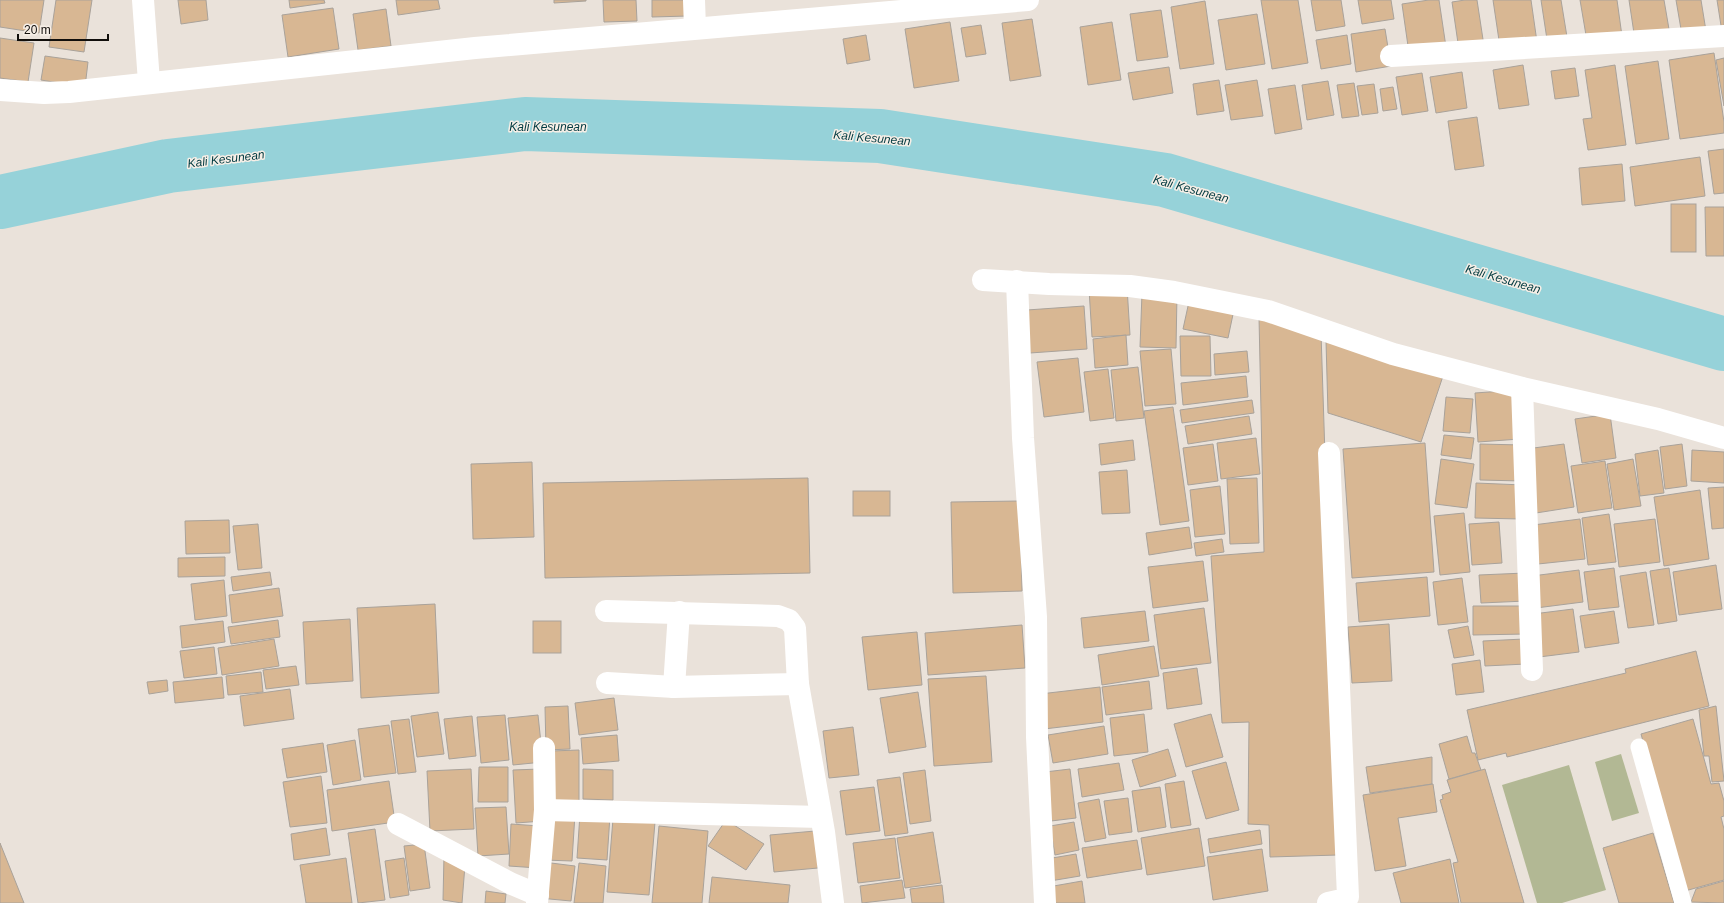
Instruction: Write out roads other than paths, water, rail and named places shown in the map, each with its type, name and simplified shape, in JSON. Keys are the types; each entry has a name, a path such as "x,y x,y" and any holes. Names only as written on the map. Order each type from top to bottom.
{"street":[{"path":"143,0 150,82"},
{"path":"694,0 695,28"},
{"path":"0,90 44,93 475,48 1028,0"},
{"path":"1391,56 1724,36"},
{"path":"983,280 1049,284 1130,286 1174,292 1268,311 1393,354 1522,388 1658,419 1724,438"},
{"path":"1017,281 1023,438 1036,617 1037,737 1045,903"},
{"path":"1522,388 1532,670"},
{"path":"1328,903 1343,900 1348,896 1329,453"},
{"path":"606,611 778,616 789,620 795,628 798,684 821,817 833,903"},
{"path":"674,687 678,612"},
{"path":"607,683 674,687 798,684"},
{"path":"398,824 512,884 537,899 545,810 544,748"},
{"path":"545,810 821,817"}],"lane":[{"path":"1639,748 1683,903"}],"waterway":[{"name":"Kali Kesunean","path":"0,202 168,166 525,124 880,136 1165,180 1724,344"}]}
